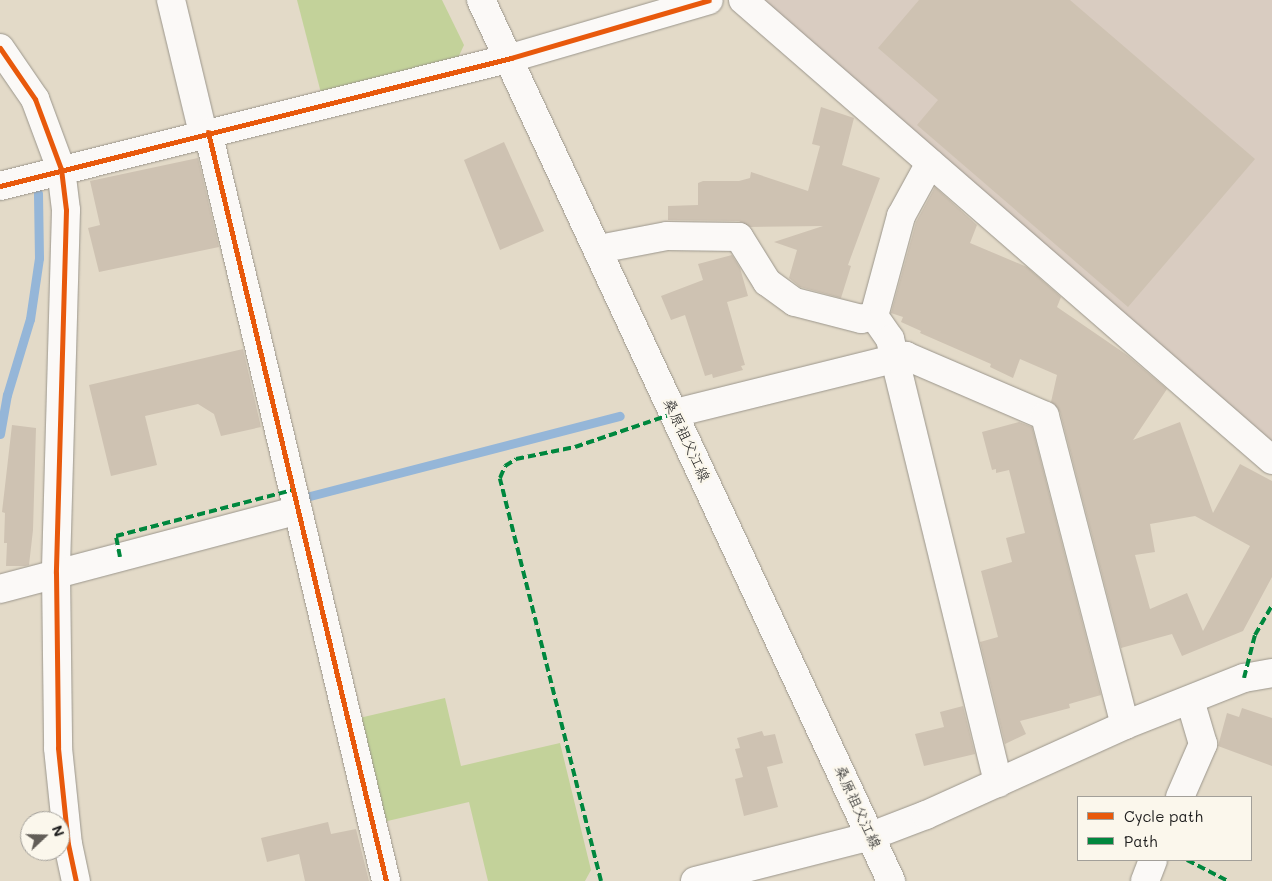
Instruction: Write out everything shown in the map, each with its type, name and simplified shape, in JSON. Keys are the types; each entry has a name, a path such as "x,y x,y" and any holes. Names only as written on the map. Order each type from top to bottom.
{"street":[{"path":"171,0 206,133 386,881"},
{"name":"桑原祖父江線","path":"481,0 511,58 891,881"},
{"path":"0,186 511,58 709,0"},
{"path":"743,0 1272,460"},
{"path":"0,48 35,99 61,170 66,210 56,573 58,748 68,844 76,881"},
{"path":"930,163 901,216 874,316 890,340 998,783"},
{"path":"599,249 667,236 739,237 767,282 795,302 861,319 874,316"},
{"path":"675,413 906,356 1045,416 1125,725"},
{"path":"0,589 298,510"},
{"path":"695,881 871,836 998,783 1125,725 1244,678 1272,673"},
{"path":"1180,796 1202,744 1190,700"},
{"path":"1145,881 1153,861"}],"shaded area":[{"path":"763,0 1272,0 1272,441"}],"green space":[{"path":"297,0 442,0 464,45 458,58 321,93"},
{"path":"445,698 461,766 560,743 591,870 585,881 488,881 469,802 379,823 355,719"}],"building":[{"path":"919,0 1070,0 1255,159 1128,307 917,125 938,100 878,48"},
{"path":"821,107 854,118 842,165 880,178 848,265 851,266 841,298 800,287 789,278 797,250 774,242 823,226 750,227 739,221 668,220 668,206 698,205 698,183 703,181 739,181 750,178 751,172 808,191 820,146 812,144"},
{"path":"504,142 544,231 500,250 464,160"},
{"path":"198,158 219,247 99,272 88,228 100,225 90,181"},
{"path":"935,187 977,225 970,243 1027,267 1061,297 1057,307 1127,355 1167,389 1133,440 1180,422 1213,513 1240,464 1272,481 1272,577 1243,631 1182,656 1172,634 1121,648 1060,412 1051,402 1057,375 1020,359 1013,378 990,367 991,364 920,333 921,331 901,322 903,317 891,313 916,222","holes":["1195,516 1250,546 1203,631 1187,593 1150,609 1135,555 1155,552 1150,524"]},
{"path":"732,255 740,268 748,296 727,302 745,365 741,366 743,370 713,378 712,374 705,376 685,315 671,320 661,296 703,280 698,264"},
{"path":"243,349 261,427 221,436 214,414 198,404 145,416 157,465 111,476 89,385"},
{"path":"1019,422 1032,427 1101,695 1069,704 1070,708 1020,721 1026,734 1005,744 980,642 998,637 981,571 1012,562 1006,538 1025,533 1009,470 996,473 996,469 992,470 982,432"},
{"path":"12,425 36,428 33,530 29,565 25,566 6,566 7,543 4,543 5,513 2,512"},
{"path":"963,706 975,754 924,766 915,734 944,727 940,712"},
{"path":"1242,708 1272,718 1272,766 1218,746 1227,713 1239,717"},
{"path":"762,731 764,736 775,734 783,763 767,767 778,807 744,816 735,779 743,777 735,749 740,748 737,738"},
{"path":"328,822 331,834 356,829 369,881 305,881 299,854 267,862 261,838"}],"waterway":[{"path":"0,434 7,395 30,319 39,258 38,193"},
{"path":"306,497 620,416"}],"marked path":[{"path":"601,881 500,478 505,466 516,459 575,447 675,413"},
{"path":"120,557 116,536 293,490"},
{"path":"1244,678 1255,635 1272,606"},
{"path":"1189,861 1228,881"}],"cycle path":[{"path":"0,186 511,58 709,0"},
{"path":"0,48 35,99 61,169 66,210 56,573 58,748 68,844 76,881"},
{"path":"208,132 386,881"}]}
